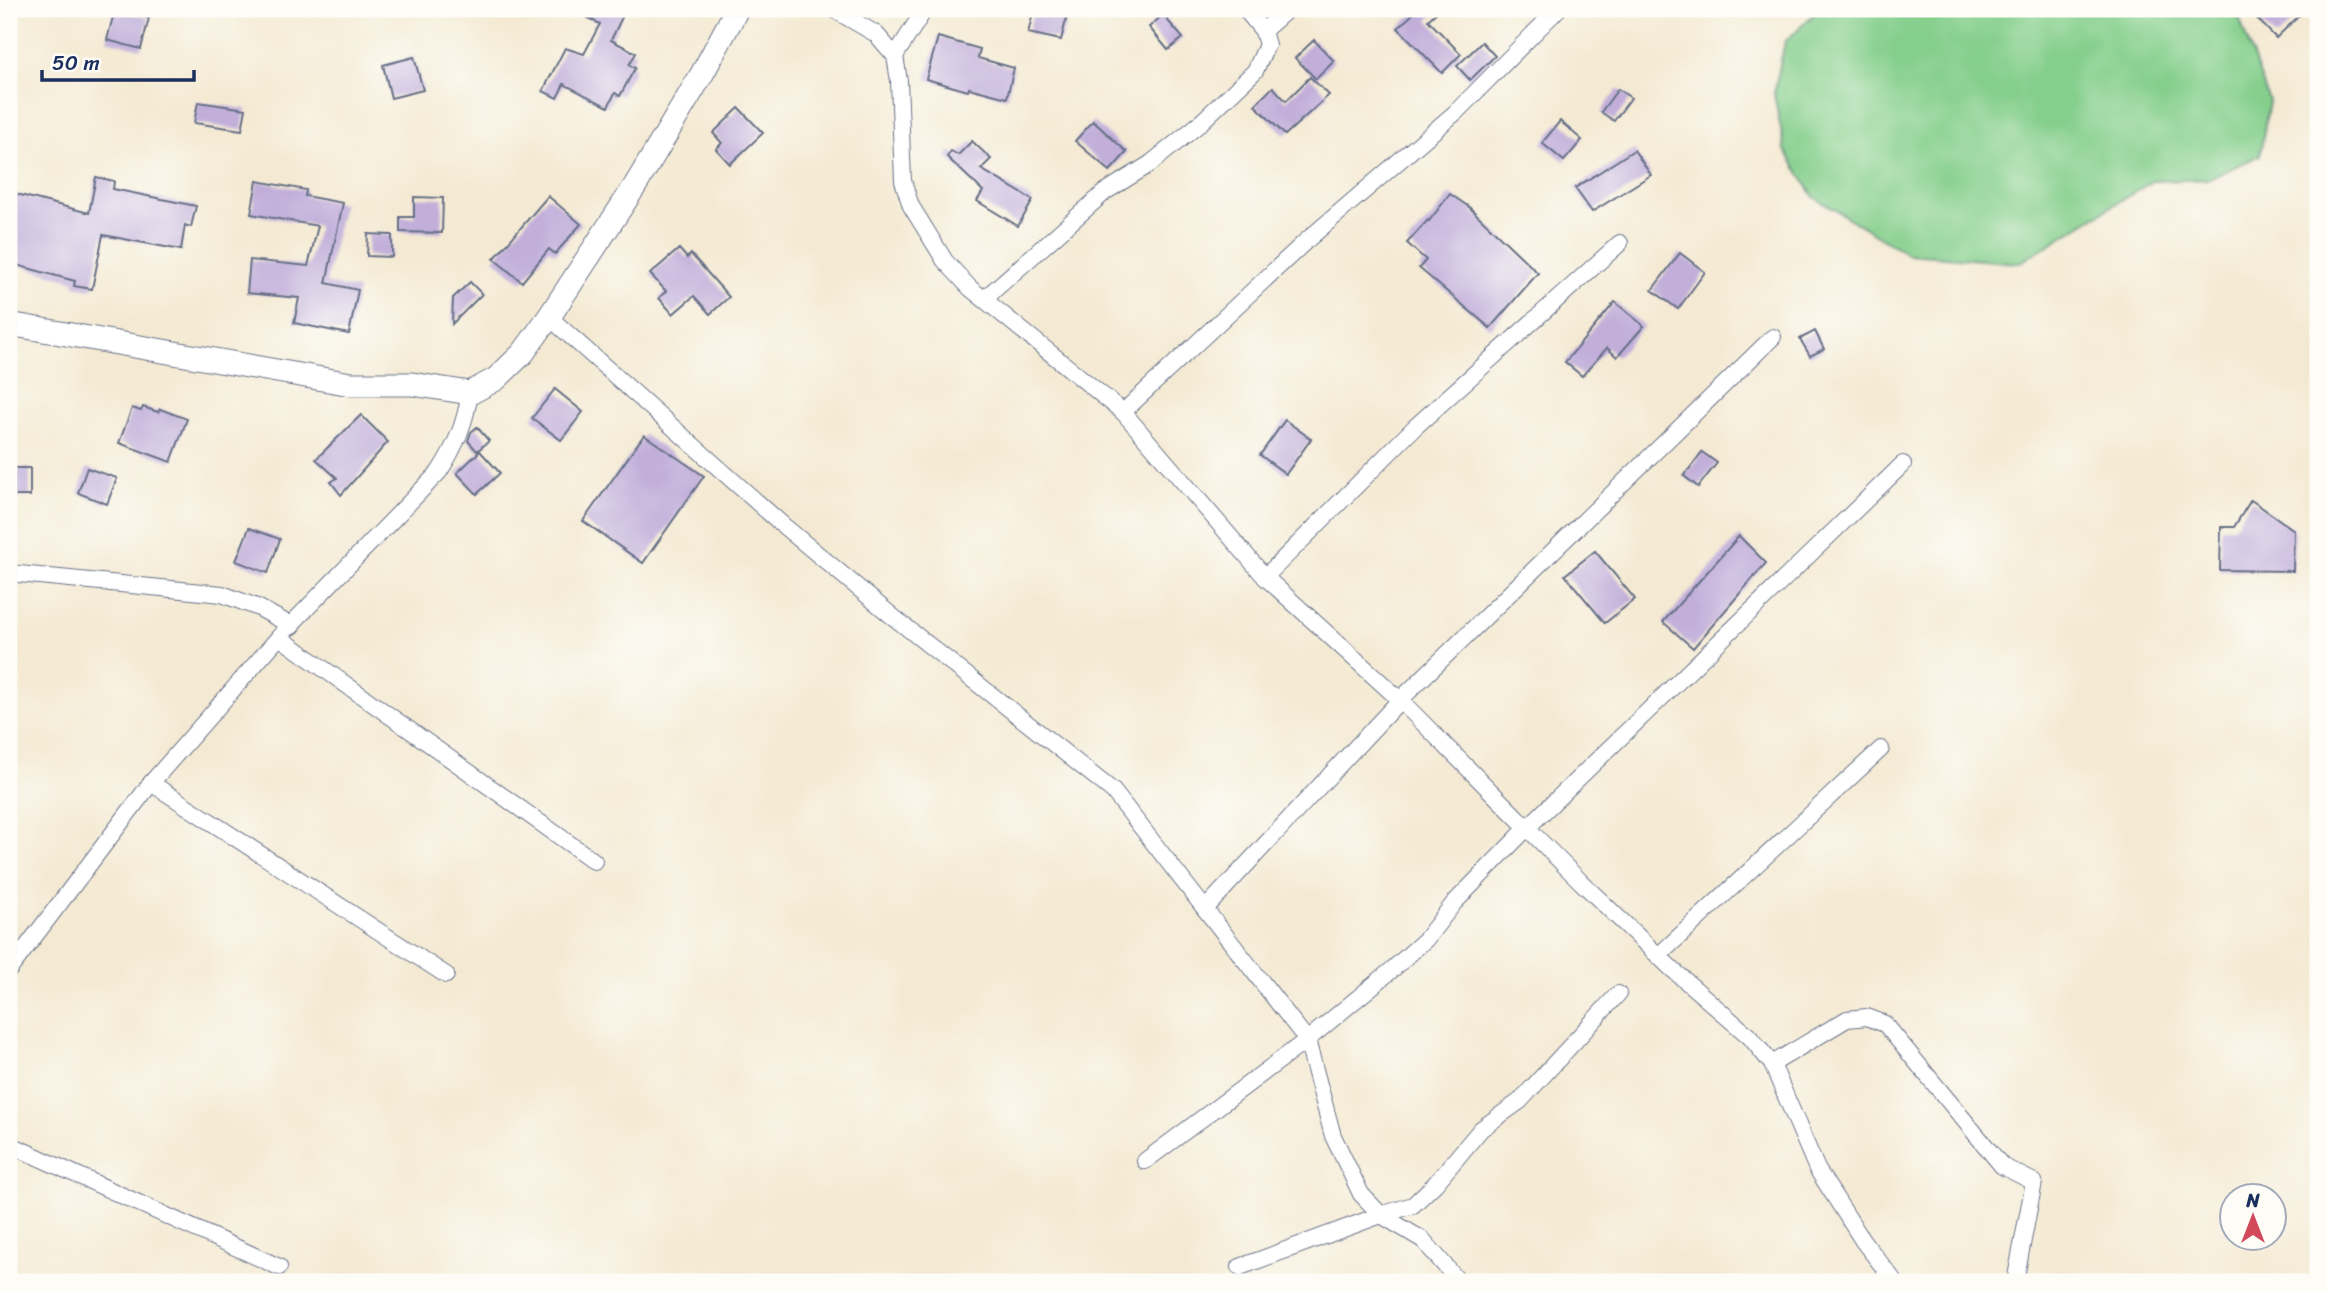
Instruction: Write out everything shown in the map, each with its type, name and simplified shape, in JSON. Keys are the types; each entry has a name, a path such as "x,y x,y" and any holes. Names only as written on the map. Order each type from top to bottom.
{"main road":[{"path":"9,324 351,384 412,384 470,393 496,379 523,353 549,317 635,186 702,75 737,9"}],"street":[{"path":"834,9 876,34 895,56 899,81 903,181 911,205 945,261 970,288 1123,412 1265,577 1400,700 1658,956 1750,1037 1772,1064 1817,1169 1863,1241 1895,1282"},
{"path":"895,56 925,9"},
{"path":"984,299 1105,192 1150,164 1227,99 1255,71 1267,45 1263,31 1245,9"},
{"path":"1263,31 1288,9"},
{"path":"1123,412 1306,240 1456,111 1558,9"},
{"path":"1265,577 1415,428 1619,243"},
{"path":"549,317 785,527 1112,791 1307,1040 1333,1136 1361,1194 1381,1215 1423,1240 1459,1282"},
{"path":"1205,909 1400,700 1773,337"},
{"path":"9,971 150,783 286,631 439,472 454,450 465,423 470,393"},
{"path":"1145,1161 1307,1040 1426,939 1454,903 1527,828 1903,464"},
{"path":"9,573 222,594 259,608 594,861"},
{"path":"1658,956 1881,749"},
{"path":"150,783 446,975"},
{"path":"1240,1267 1413,1205 1435,1184 1481,1129 1520,1101 1618,994"},
{"path":"1772,1064 1847,1019 1867,1017 1885,1024 2002,1166 2034,1182 2015,1282"},
{"path":"9,1144 279,1267"}],"green space":[{"path":"1819,9 2236,9 2269,101 2260,155 2209,179 2153,181 2019,263 1908,254 1814,197 1785,150 1774,94 1785,42"}],"building":[{"path":"115,9 149,18 141,49 107,40"},
{"path":"571,9 626,9 611,40 636,53 629,65 635,68 620,96 615,93 608,107 564,84 557,98 543,91 565,48 584,54 600,24"},
{"path":"1034,9 1069,9 1061,40 1028,33"},
{"path":"1418,9 1440,9 1428,20 1461,54 1442,73 1398,28"},
{"path":"2248,9 2306,9 2276,38"},
{"path":"1163,15 1183,38 1168,50 1149,27"},
{"path":"938,37 980,49 978,58 1014,68 1007,98 926,79"},
{"path":"1314,40 1334,61 1316,79 1295,58"},
{"path":"1482,42 1495,56 1470,80 1457,66"},
{"path":"414,57 423,90 391,98 383,65"},
{"path":"1310,77 1329,95 1285,135 1255,105 1273,87 1286,101"},
{"path":"1618,89 1631,98 1614,121 1601,112"},
{"path":"198,102 246,109 242,130 194,123"},
{"path":"739,108 763,133 730,164 716,149 722,143 713,133"},
{"path":"1093,121 1127,152 1110,171 1075,141"},
{"path":"1560,121 1582,140 1564,161 1542,143"},
{"path":"972,141 991,159 981,169 1033,200 1018,226 977,201 983,191 947,157 951,151 958,155"},
{"path":"1634,150 1651,175 1592,212 1575,188"},
{"path":"96,177 114,181 113,189 196,206 191,227 185,225 181,250 103,235 92,289 74,286 75,281 9,263 9,192 89,213"},
{"path":"257,181 306,190 305,196 343,203 326,283 358,290 349,334 294,323 299,298 247,293 250,260 308,266 318,226 251,214"},
{"path":"1450,194 1469,207 1538,273 1490,328 1419,268 1426,260 1407,243"},
{"path":"548,196 581,224 555,254 549,249 522,282 494,259"},
{"path":"414,197 443,198 442,233 400,232 400,217 414,217"},
{"path":"368,234 392,235 392,257 367,256"},
{"path":"679,249 687,258 691,254 729,297 710,314 694,296 673,314 659,298 666,291 650,274"},
{"path":"1680,253 1705,272 1678,309 1652,290"},
{"path":"470,282 482,294 452,324 453,298"},
{"path":"1615,302 1644,326 1617,357 1607,348 1582,376 1565,362"},
{"path":"1815,331 1824,349 1810,356 1800,339"},
{"path":"555,389 583,412 561,440 532,418"},
{"path":"143,407 158,412 160,409 187,419 171,462 119,443 132,408 141,411"},
{"path":"361,415 388,442 341,495 331,482 337,478 316,459"},
{"path":"1285,420 1311,439 1286,474 1260,455"},
{"path":"477,427 489,441 477,451 468,441 471,432"},
{"path":"644,435 704,476 643,563 583,521"},
{"path":"480,451 500,473 477,494 457,473"},
{"path":"1702,452 1717,463 1698,487 1684,476"},
{"path":"14,468 30,468 30,496 14,496"},
{"path":"87,468 117,478 107,504 78,493"},
{"path":"2251,500 2294,530 2293,571 2220,570 2221,527 2234,527"},
{"path":"249,528 280,539 268,573 236,561"},
{"path":"1739,536 1766,563 1693,648 1663,622"},
{"path":"1595,551 1635,599 1605,623 1565,575"}]}
